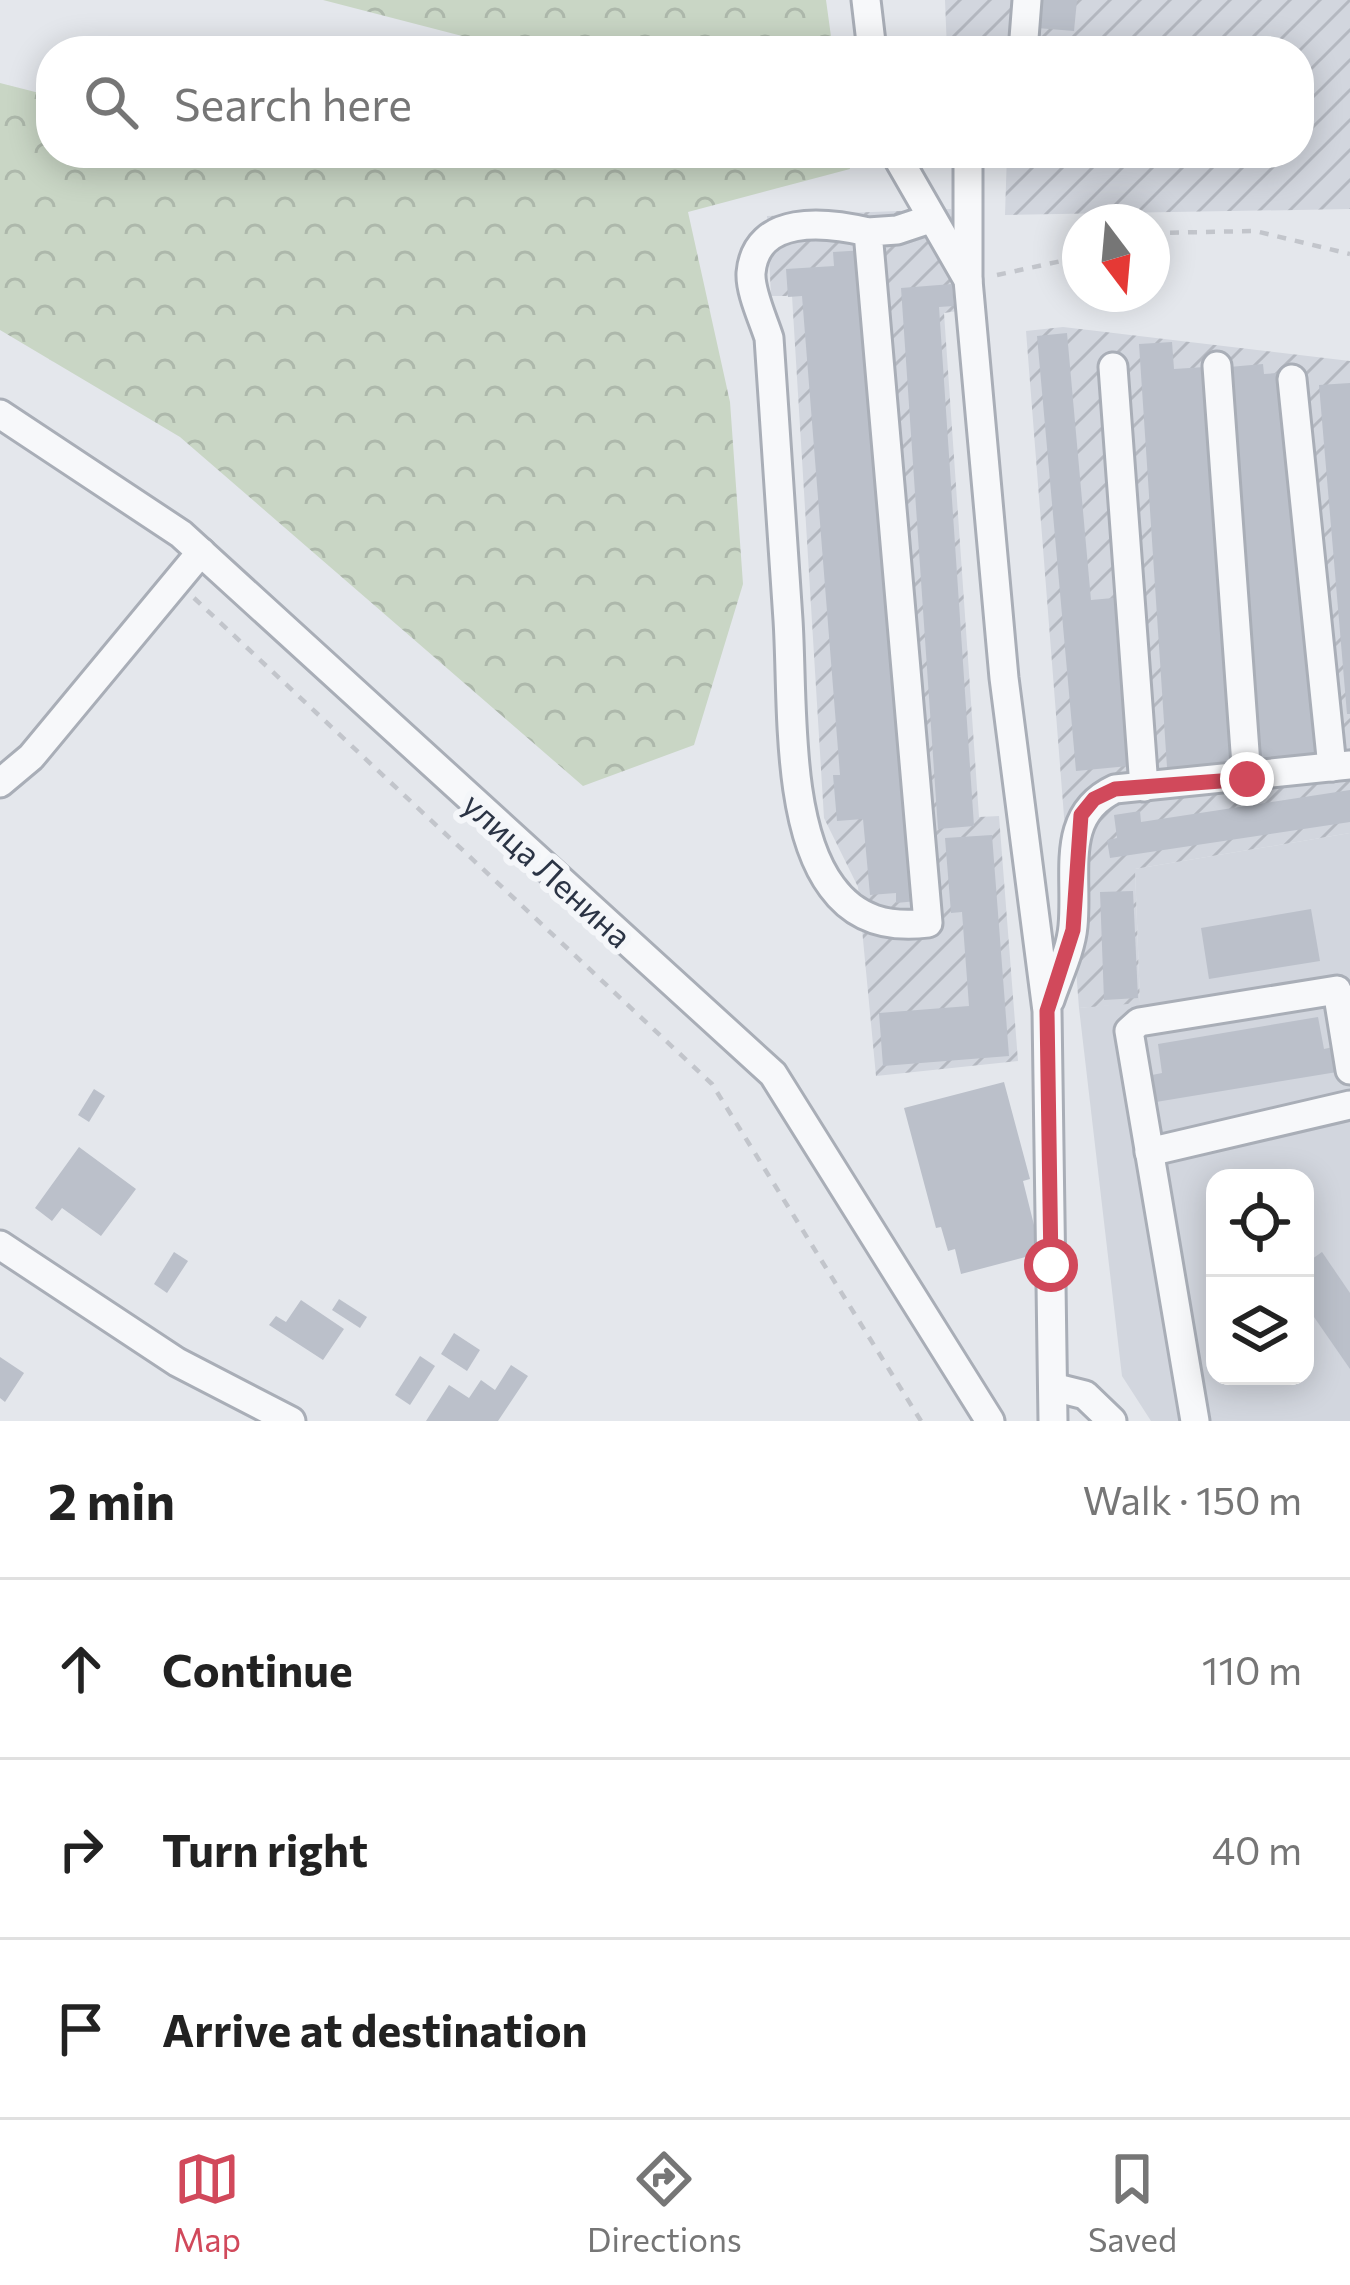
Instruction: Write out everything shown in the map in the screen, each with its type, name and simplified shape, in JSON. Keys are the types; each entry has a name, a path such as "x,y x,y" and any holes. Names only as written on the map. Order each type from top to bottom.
{"street":[{"path":"866,0 870,36"},
{"path":"1024,36 1027,0"},
{"path":"903,168 968,280"},
{"path":"968,168 968,280 1004,678 1047,1011 1053,1421"},
{"path":"868,232 928,923 904,926 877,922 852,910 830,886 801,808 769,338 750,275 760,243 777,230 841,225 868,232 897,230 930,219"},
{"path":"1216,366 1247,779"},
{"path":"1113,367 1144,787"},
{"path":"1047,1011 1073,930 1081,815 1094,799 1115,789 1341,766 1292,379"},
{"name":"улица Ленина","path":"0,414 201,552 773,1074 990,1421"},
{"path":"0,783 31,757 201,552"},
{"path":"1196,1421 1126,1044 1129,1031 1139,1022 1337,990 1350,1070"},
{"path":"1148,1152 1350,1105"},
{"path":"0,1245 177,1362 291,1421"},
{"path":"1053,1387 1084,1395 1112,1421"}],"path":[{"path":"1170,233 1255,231 1350,254"},
{"path":"968,280 1062,261"},
{"path":"177,582 712,1084 921,1421"}],"shaded area":[{"path":"945,0 1350,0 1350,209 1170,212 1170,204 1062,204 1062,214 1005,215 1007,168 1314,168 1314,36 946,36"},
{"path":"951,209 958,311 944,313 979,817 999,816 1018,1061 876,1076 858,887 824,818 792,296 771,296 767,216"},
{"path":"1063,327 1350,361 1350,833 1135,869 1140,1003 1079,1008 1026,331"},
{"path":"1350,833 1350,1421 1151,1421 1122,1376 1079,1008 1140,1002 1135,869"}],"green space":[{"path":"323,0 826,0 831,36 462,36"},
{"path":"0,83 36,92 36,168 850,168 688,212 730,402 743,584 694,745 583,786 180,437 0,330"}],"building":[{"path":"1040,0 1077,0 1074,31 1037,28"},
{"path":"865,250 917,901 896,903 896,893 870,895 863,819 837,821 833,775 840,775 802,296 788,297 786,269 834,266 833,252"},
{"path":"952,284 954,306 939,307 974,826 938,829 901,288"},
{"path":"1067,333 1091,600 1124,597 1139,765 1076,771 1037,336"},
{"path":"1172,342 1174,369 1205,367 1233,777 1168,782 1139,344"},
{"path":"1263,364 1264,374 1290,372 1321,763 1261,768 1229,367"},
{"path":"1350,383 1350,714 1347,714 1319,385"},
{"path":"1350,790 1350,822 1110,858 1107,840 1117,838 1114,815 1140,811 1141,822"},
{"path":"992,835 1009,1056 883,1066 879,1013 969,1006 962,912 951,913 945,838"},
{"path":"1133,891 1138,998 1104,1000 1100,892"},
{"path":"1311,909 1320,961 1209,979 1201,928"},
{"path":"1318,1017 1324,1049 1333,1047 1337,1072 1156,1102 1152,1075 1162,1073 1158,1044"},
{"path":"1004,1082 1030,1179 1023,1181 1041,1253 961,1274 955,1249 948,1251 941,1227 936,1228 904,1108"},
{"path":"94,1089 105,1096 89,1122 78,1115"},
{"path":"79,1147 136,1189 101,1236 62,1208 52,1221 35,1208"},
{"path":"174,1252 188,1261 167,1293 154,1284"},
{"path":"1322,1252 1350,1293 1350,1369 1314,1317 1314,1258"},
{"path":"339,1299 367,1317 360,1328 332,1310"},
{"path":"301,1300 344,1329 323,1360 269,1325 276,1316 286,1322"},
{"path":"454,1333 480,1350 467,1371 441,1354"},
{"path":"420,1356 435,1366 410,1405 395,1395"},
{"path":"0,1357 24,1373 5,1402 0,1398"},
{"path":"511,1365 528,1376 498,1421 426,1421 449,1385 469,1398 481,1380 495,1390"}],"route":[{"path":"1051,1265 1047,1011 1073,930 1074,860 1081,815 1094,799 1115,789 1247,779"}]}
